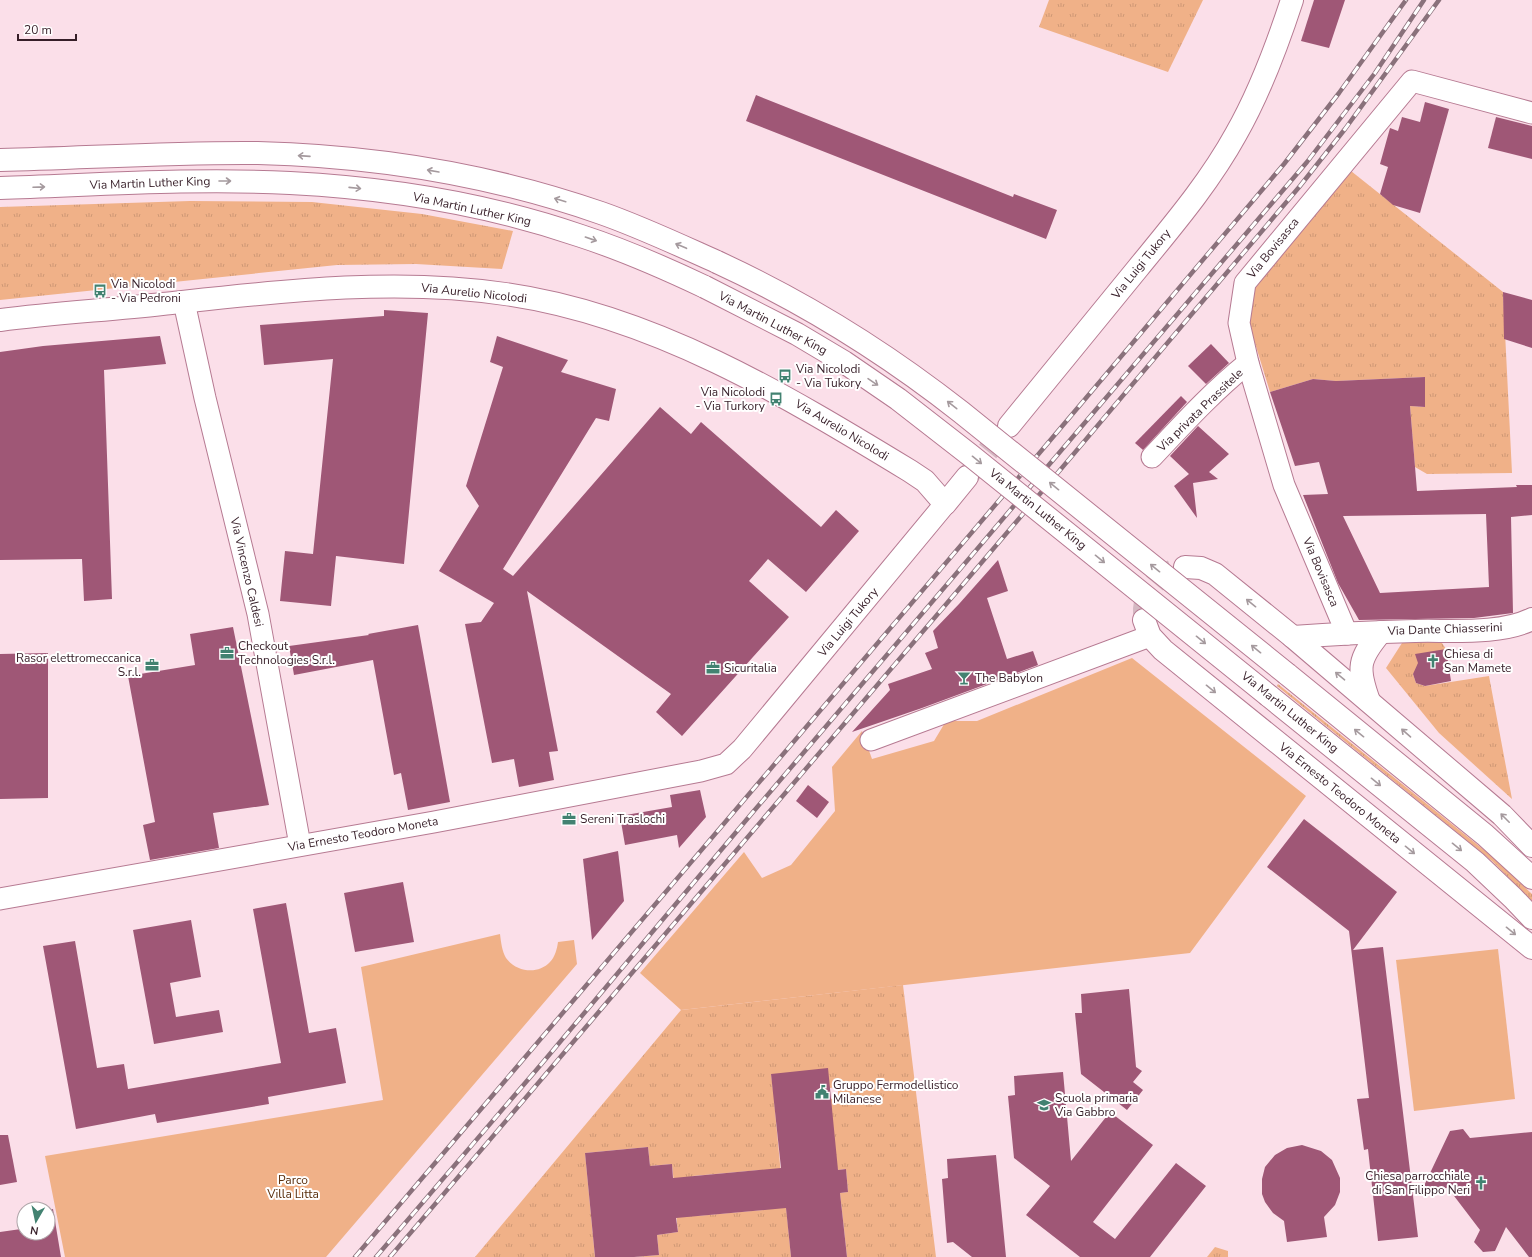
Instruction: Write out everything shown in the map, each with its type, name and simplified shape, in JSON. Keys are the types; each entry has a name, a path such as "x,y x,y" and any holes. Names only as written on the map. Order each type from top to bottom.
{"street":[{"name":"Via Luigi Tukory","path":"1009,426 1189,204 1225,153 1257,93 1276,49 1292,0"},
{"name":"Via Bovisasca","path":"1347,634 1284,485 1248,363 1239,323 1245,283 1248,277 1412,81 1532,113"},
{"path":"0,160 258,153 340,158 398,165 474,179 560,200 632,225 717,262 771,288 816,313 866,344 919,380 962,412 1479,830 1532,878"},
{"name":"Via Martin Luther King","path":"0,188 176,182 256,182 334,186 397,194 479,208 545,224 610,246 754,310 817,346 907,405 1475,862 1514,898 1532,918"},
{"name":"Via Aurelio Nicolodi","path":"0,320 184,302 390,286 443,287 506,294 592,314 656,335 793,400 920,477 945,504"},
{"name":"Via Vincenzo Caldesi","path":"184,302 205,398 258,614 300,845"},
{"name":"Via privata Prassitele","path":"1152,457 1204,402 1229,378 1248,363"},
{"name":"Via Luigi Tukory","path":"726,764 747,743 967,477"},
{"path":"1185,567 1201,568 1215,574 1370,701 1502,815 1532,846"},
{"name":"Via Dante Chiasserini","path":"1381,632 1492,629 1522,624 1532,619"},
{"name":"Via Ernesto Teodoro Moneta","path":"871,740 1147,628 1163,650 1532,948"},
{"path":"1293,637 1381,632"},
{"path":"1370,701 1361,679 1362,663 1366,649 1381,632"},
{"name":"Via Ernesto Teodoro Moneta","path":"0,899 700,771 726,764"}],"green space":[{"path":"1049,0 1203,0 1168,72 1039,27"},
{"path":"1351,171 1503,292 1512,473 1427,474 1415,467 1410,406 1425,407 1425,377 1336,381 1313,379 1270,392 1246,314 1251,281"},
{"path":"190,201 312,202 422,214 513,231 502,269 416,264 337,265 0,300 0,207"},
{"path":"1440,640 1446,649 1413,674 1416,683 1425,686 1489,676 1512,799 1439,733 1386,668 1402,643"},
{"path":"1132,658 1306,796 1190,953 681,1010 640,973 744,852 762,878 791,865 835,811 832,767 862,731 872,759 934,741 946,721 977,721"},
{"path":"1278,684 1494,858 1532,894 1532,901 1492,861 1277,686"},
{"name":"Parco Villa Litta","path":"500,934 506,958 510,963 521,969 533,970 545,966 553,958 558,942 574,940 577,964 326,1257 65,1257 56,1212 56,1201 54,1201 45,1156 383,1100 361,967"},
{"path":"1498,949 1515,1099 1414,1111 1396,960"},
{"path":"903,985 936,1257 847,1257 840,1193 848,1192 846,1169 838,1170 814,1101 838,1098 838,1087 830,1088 771,1074 773,1090 781,1089 774,1100 781,1175 760,1170 693,1176 675,1194 672,1164 650,1166 648,1147 585,1153 595,1257 475,1257 681,1010"},
{"path":"785,1195 791,1257 634,1257 659,1255 657,1235 678,1232 675,1203 697,1216 763,1210"},
{"path":"1215,1247 1228,1251 1228,1257 1207,1257"}],"building":[{"path":"1314,0 1345,0 1329,48 1301,41"},
{"path":"756,95 1013,197 1014,194 1057,210 1046,239 746,121"},
{"path":"1425,102 1449,109 1420,213 1393,205 1380,194 1388,167 1380,164 1390,128 1398,131 1402,117 1420,122"},
{"path":"1496,117 1532,126 1532,159 1488,148"},
{"path":"1503,292 1532,300 1532,348 1504,339"},
{"path":"384,310 428,313 404,564 336,556 331,606 280,601 285,551 313,554 333,359 264,365 260,325 384,316"},
{"path":"160,336 166,364 104,370 112,599 84,601 82,559 0,560 0,352 43,346"},
{"path":"497,336 568,360 561,372 616,389 609,421 596,418 503,569 513,576 660,407 691,434 701,422 821,527 836,510 859,531 806,592 768,559 749,581 789,617 682,736 656,712 671,694 527,591 558,751 549,752 554,780 519,787 514,759 492,763 465,624 481,622 494,603 439,571 479,506 466,486 503,367 490,362"},
{"path":"1211,344 1229,363 1206,384 1188,366"},
{"path":"1425,377 1425,407 1410,406 1417,491 1517,487 1516,485 1532,485 1532,515 1511,517 1513,613 1474,618 1359,620 1338,583 1303,495 1328,494 1319,462 1295,466 1270,392 1313,379 1336,381","holes":["1486,514 1489,587 1380,593 1343,516"]},
{"path":"1181,396 1187,402 1143,450 1135,443"},
{"path":"1198,426 1229,454 1209,472 1218,479 1193,483 1197,518 1174,486 1189,474 1170,456"},
{"path":"998,560 1008,591 987,598 1007,659 1033,651 1038,665 852,732 890,690 888,684 932,669 925,653 938,648 933,631"},
{"path":"418,625 450,802 408,810 401,773 394,775 373,660 294,675 289,646 369,635 368,634"},
{"path":"233,627 269,805 213,813 219,848 150,860 143,825 155,822 128,676 195,665 190,634"},
{"name":"Chiesa di San Mamete","path":"1446,649 1451,681 1425,686 1416,683 1413,674 1418,663 1415,654"},
{"path":"48,653 48,798 0,799 0,654"},
{"path":"808,785 829,802 817,818 796,801"},
{"path":"700,790 706,817 679,848 677,835 625,845 620,816 672,807 670,795"},
{"path":"1304,819 1397,892 1353,950 1383,947 1418,1237 1378,1241 1368,1149 1364,1150 1357,1099 1369,1098 1349,931 1267,867"},
{"path":"618,851 624,901 592,940 583,859"},
{"path":"403,882 414,942 355,952 344,893"},
{"path":"286,903 309,1033 336,1028 346,1083 268,1097 269,1104 157,1123 155,1114 76,1129 43,946 75,941 97,1068 124,1064 128,1089 281,1063 253,909"},
{"path":"191,920 201,977 170,983 176,1017 219,1010 223,1032 154,1044 133,930"},
{"path":"1129,989 1136,1067 1142,1071 1133,1082 1143,1090 1127,1110 1081,1074 1075,1013 1082,1013 1081,994"},
{"path":"828,1068 838,1170 846,1169 848,1192 840,1193 847,1257 791,1257 786,1208 676,1218 678,1232 657,1235 659,1255 634,1257 595,1257 585,1153 648,1147 650,1166 672,1164 673,1178 781,1168 771,1074"},
{"path":"1063,1072 1071,1161 1110,1112 1153,1145 1093,1222 1115,1239 1176,1163 1206,1186 1150,1257 1080,1257 1026,1215 1050,1186 1014,1158 1008,1096 1015,1095 1014,1076"},
{"name":"Chiesa parrocchiale di San Filippo Neri","path":"1463,1129 1470,1138 1532,1132 1532,1257 1529,1257 1506,1227 1495,1251 1483,1252 1474,1242 1480,1230 1448,1188 1422,1190 1450,1131"},
{"path":"0,1135 8,1135 17,1182 0,1185"},
{"path":"1302,1145 1321,1151 1332,1160 1340,1178 1340,1192 1335,1205 1324,1217 1327,1237 1287,1242 1284,1221 1273,1213 1265,1202 1262,1194 1262,1179 1265,1167 1275,1155 1287,1148"},
{"path":"996,1155 1006,1257 972,1257 953,1242 947,1243 942,1179 948,1178 947,1159"},
{"path":"56,1227 61,1257 0,1257 0,1232 16,1230 16,1241 56,1241"}],"tunnel":[{"path":"967,477 1008,426"},
{"path":"1144,614 1146,598 1154,584 1166,574 1181,568"}],"railway":[{"path":"355,1257 1284,164 1339,93 1406,0"},
{"path":"376,1257 1307,162 1375,73 1424,0"},
{"path":"390,1257 1017,521 1300,186 1345,129 1439,0"}],"place":[{"name":"Via Nicolodi - Via Pedroni","path":"100,291"},
{"name":"Via Nicolodi - Via Tukory","path":"785,376"},
{"name":"Via Nicolodi - Via Turkory","path":"776,399"},
{"name":"Checkout Technologies S.r.l.","path":"227,653"},
{"name":"Chiesa di San Mamete","path":"1433,661"},
{"name":"Rasor elettromeccanica S.r.l.","path":"152,665"},
{"name":"Sicuritalia","path":"713,668"},
{"name":"The Babylon","path":"964,678"},
{"name":"Sereni Traslochi","path":"569,819"},
{"name":"Gruppo Fermodellistico Milanese","path":"822,1092"},
{"name":"Scuola primaria Via Gabbro","path":"1044,1105"},
{"name":"Chiesa parrocchiale di San Filippo Neri","path":"1481,1183"}]}
